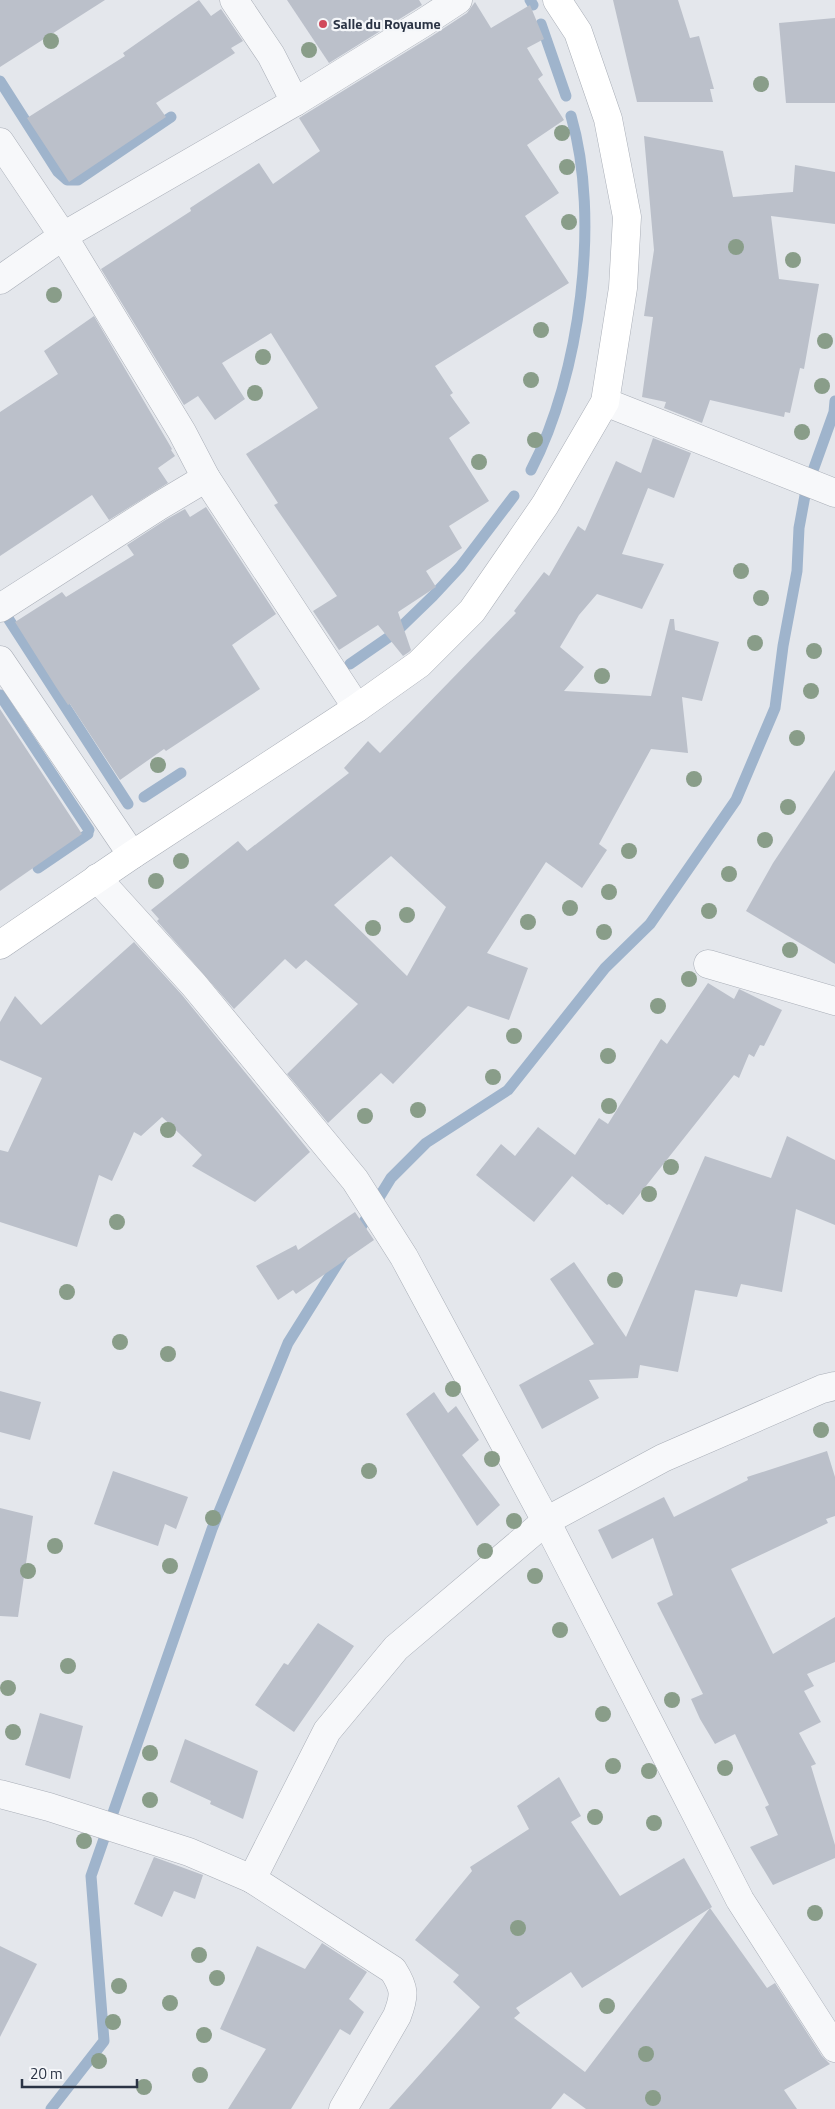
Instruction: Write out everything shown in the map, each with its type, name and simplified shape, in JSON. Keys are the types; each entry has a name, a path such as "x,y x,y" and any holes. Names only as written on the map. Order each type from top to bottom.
{"main road":[{"path":"0,945 97,878 357,708 419,664 472,611 545,505 605,402 623,288 627,217 608,119 578,32 557,0"}],"street":[{"path":"234,0 271,54 295,102"},
{"path":"0,280 63,236 295,102 458,0"},
{"path":"0,142 63,236 182,432 206,478 357,708"},
{"path":"605,402 835,493"},
{"path":"0,608 206,478"},
{"path":"0,660 132,855"},
{"path":"97,878 200,992 355,1180 404,1257 546,1521 740,1900 835,2048"},
{"path":"708,964 835,1001"},
{"path":"252,1879 327,1731 396,1648 546,1521 663,1458 822,1389 835,1386"},
{"path":"0,1794 49,1807 189,1852 252,1879 393,1970 403,1986 403,2001 397,2016 343,2109"}],"building":[{"path":"0,0 105,0 0,67"},
{"path":"199,0 211,16 221,9 243,41 231,48 235,53 156,103 166,117 69,182 27,118 125,56 123,53"},
{"path":"287,0 419,0 422,5 329,63"},
{"path":"613,0 678,0 690,38 699,36 714,89 710,89 713,102 637,102"},
{"path":"475,2 491,28 530,5 544,39 527,48 543,75 538,79 564,120 527,145 559,193 525,216 569,283 435,366 453,393 450,395 470,423 449,438 489,501 449,526 462,548 426,571 436,587 398,612 411,650 409,652 403,656 378,625 339,650 313,611 337,596 274,505 278,503 246,454 318,408 271,333 222,363 245,399 215,420 198,396 184,405 101,269 191,211 190,208 259,163 273,184 320,151 299,118 467,13"},
{"path":"835,18 835,103 786,103 779,23"},
{"path":"644,136 723,151 733,197 793,192 795,165 835,172 835,224 771,216 779,279 819,284 804,369 800,368 790,413 785,412 784,417 710,400 702,423 664,408 666,402 642,397 653,317 644,316 654,250"},
{"path":"94,316 172,449 175,456 158,468 168,483 109,520 92,495 0,556 0,412 58,374 44,351"},
{"path":"653,438 691,453 674,498 648,488 622,554 664,564 642,609 597,594 579,615 560,647 584,667 564,691 651,696 670,619 674,619 675,630 719,642 702,701 682,697 688,753 651,749 599,844 607,850 582,888 546,862 487,953 528,968 509,1020 468,1006 393,1084 381,1073 328,1123 287,1074 358,1004 306,960 296,969 285,959 234,1009 157,921 159,919 151,910 238,841 247,851 349,773 344,768 368,741 380,753 516,613 514,611 544,572 549,576 578,526 585,531 616,461 641,473","holes":["391,856 446,907 407,976 334,905"]},
{"path":"206,507 276,614 232,645 260,689 166,751 164,749 120,780 70,704 68,705 56,687 15,622 62,592 66,597 134,555 127,545 167,519 185,509 190,517"},
{"path":"0,709 82,834 0,891"},
{"path":"835,770 835,964 746,911 773,863"},
{"path":"134,942 182,995 310,1152 255,1202 192,1166 202,1155 162,1117 141,1136 134,1132 112,1181 99,1175 77,1247 0,1222 0,1150 8,1152 42,1078 0,1060 0,1022 15,996 41,1025"},
{"path":"708,983 734,999 739,989 782,1010 764,1046 760,1045 754,1057 749,1054 739,1078 734,1075 623,1215 609,1204 607,1205 572,1176 534,1222 476,1175 501,1144 515,1156 538,1127 575,1155 599,1118 608,1124 661,1039 667,1044"},
{"path":"787,1136 835,1160 835,1225 796,1209 782,1292 741,1284 737,1297 695,1290 678,1372 640,1365 638,1378 589,1380 599,1398 542,1429 519,1385 594,1344 550,1279 574,1262 626,1337 705,1156 771,1178"},
{"path":"355,1212 374,1240 296,1294 293,1290 278,1300 256,1266 296,1245 298,1250"},
{"path":"0,1391 41,1402 30,1440 0,1432"},
{"path":"434,1392 448,1413 456,1406 479,1440 462,1455 500,1505 477,1526 406,1414"},
{"path":"827,1451 835,1477 835,1516 826,1519 828,1523 731,1569 773,1654 835,1617 835,1662 807,1674 814,1686 804,1691 821,1722 799,1733 816,1764 811,1766 835,1845 835,1858 773,1885 750,1847 778,1835 765,1807 769,1805 735,1734 715,1744 691,1699 703,1694 657,1603 673,1595 653,1538 612,1559 598,1530 664,1497 674,1517 748,1480 747,1477"},
{"path":"113,1471 188,1497 176,1529 165,1524 158,1546 94,1524"},
{"path":"0,1508 33,1516 18,1617 0,1616"},
{"path":"318,1623 354,1646 294,1732 255,1705 284,1663 288,1665"},
{"path":"40,1713 83,1726 70,1779 25,1765"},
{"path":"185,1739 258,1771 243,1819 210,1804 211,1801 170,1782"},
{"path":"559,1777 581,1816 571,1822 620,1896 684,1858 712,1907 710,1908 767,1988 775,1983 822,2056 830,2064 784,2090 797,2109 586,2109 564,2093 551,2109 389,2109 480,2007 453,1982 459,1975 415,1940 472,1871 470,1867 529,1829 517,1806","holes":["710,1908 585,2072 514,2018 520,2013 516,2008 571,1972 582,1988"]},
{"path":"154,1857 203,1875 195,1899 174,1891 162,1917 134,1904"},
{"path":"322,1943 367,1972 349,1999 364,2012 350,2035 340,2029 291,2109 228,2109 266,2049 220,2029 257,1946 305,1969"},
{"path":"0,1946 37,1964 0,2037"}],"waterway":[{"path":"530,0 533,5"},
{"path":"541,24 566,96"},
{"path":"0,81 58,172 67,180 78,180 171,117"},
{"path":"531,470 548,432 562,389 573,344 581,296 584,201 580,157 571,116"},
{"path":"356,1235 391,1178 426,1143 508,1090 605,968 650,924 736,800 775,708 783,646 797,571 799,528 806,490 834,412 835,401"},
{"path":"401,627 460,567 514,496"},
{"path":"4,612 128,804"},
{"path":"350,664 389,637"},
{"path":"0,695 89,830"},
{"path":"144,797 181,773"},
{"path":"38,868 88,834"},
{"path":"51,2109 104,2041 91,1876 212,1529 288,1343 343,1255"}],"place":[{"name":"Salle du Royaume","path":"323,24"}]}
